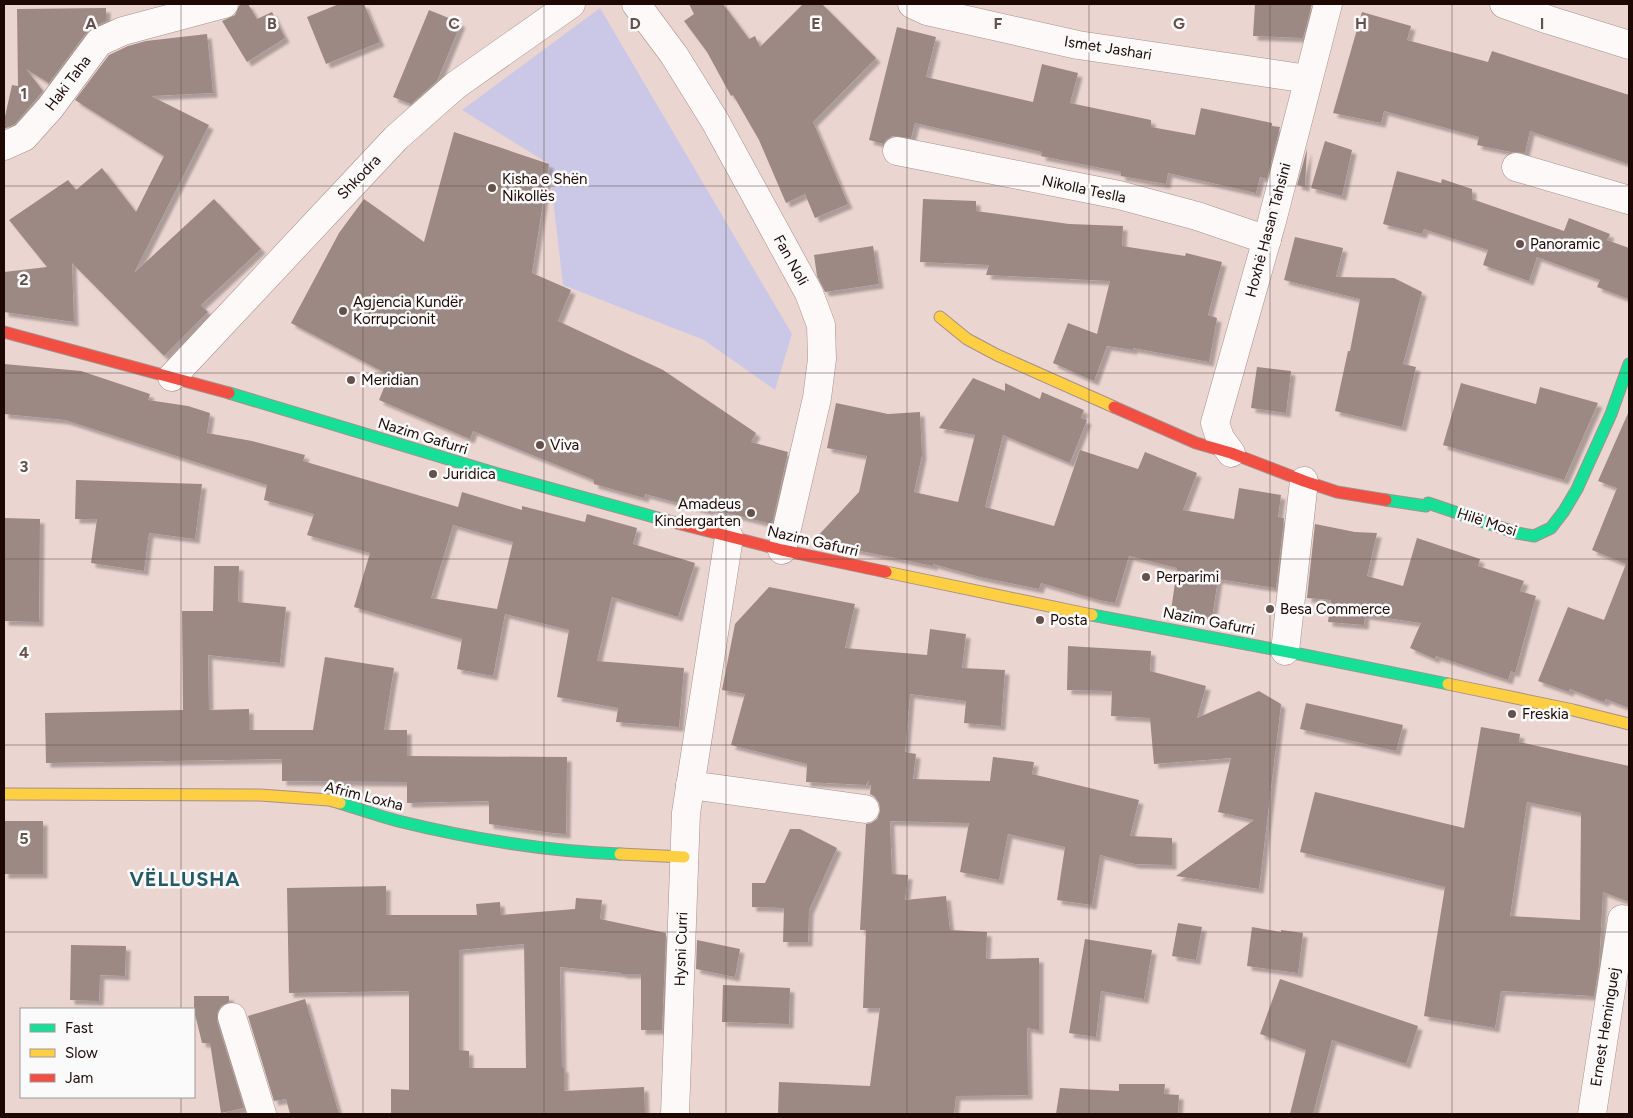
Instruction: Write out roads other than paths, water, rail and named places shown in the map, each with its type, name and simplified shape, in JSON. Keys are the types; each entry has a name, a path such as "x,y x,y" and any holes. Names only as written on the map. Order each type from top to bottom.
{"street":[{"name":"Haki Taha","path":"4,146 24,137 50,108 99,42 123,32 224,4"},
{"name":"Shkodra","path":"172,377 396,138 456,85 571,4"},
{"name":"Fan Noli","path":"636,4 674,55 715,121 809,293 821,325 822,358 817,398 782,550"},
{"name":"Ismet Jashari","path":"912,4 927,11 1078,44 1308,79"},
{"name":"Hoxhë Hasan Tahsini","path":"1231,453 1220,438 1215,423 1267,240 1328,4"},
{"path":"1504,4 1629,45"},
{"name":"Nikolla Teslla","path":"898,151 1119,195 1197,216 1267,240"},
{"path":"1516,167 1629,200"},
{"path":"940,317 967,340 997,355 1196,443 1231,453 1304,481 1285,651"},
{"name":"Nazim Gafurri","path":"4,332 172,377 498,474 782,550 1024,602 1285,651 1573,710 1629,724"},
{"name":"Hilë Mosi","path":"1304,481 1337,492 1366,498 1426,506 1428,504 1534,536 1551,528 1564,512 1577,489 1611,414 1629,364"},
{"name":"Hysni Curri","path":"676,1114 686,813 729,537"},
{"path":"690,785 865,809"},
{"name":"Afrim Loxha","path":"4,794 260,795 329,800 397,821 497,842 575,852 684,857"},
{"name":"Ernest Heminguej","path":"1592,1114 1622,919 1629,922"},
{"path":"232,1017 262,1114"}],"place":[{"name":"Kisha e Shën Nikollës","path":"492,188"},
{"name":"Panoramic","path":"1520,244"},
{"name":"Agjencia Kundër Korrupcionit","path":"343,311"},
{"name":"Meridian","path":"351,380"},
{"name":"Viva","path":"540,445"},
{"name":"Juridica","path":"433,474"},
{"name":"Amadeus Kindergarten","path":"751,513"},
{"name":"Perparimi","path":"1146,577"},
{"name":"Besa Commerce","path":"1270,609"},
{"name":"Posta","path":"1040,620"},
{"name":"Freskia","path":"1512,714"}],"district":[{"name":"VËLLUSHA","path":"185,879"}]}
